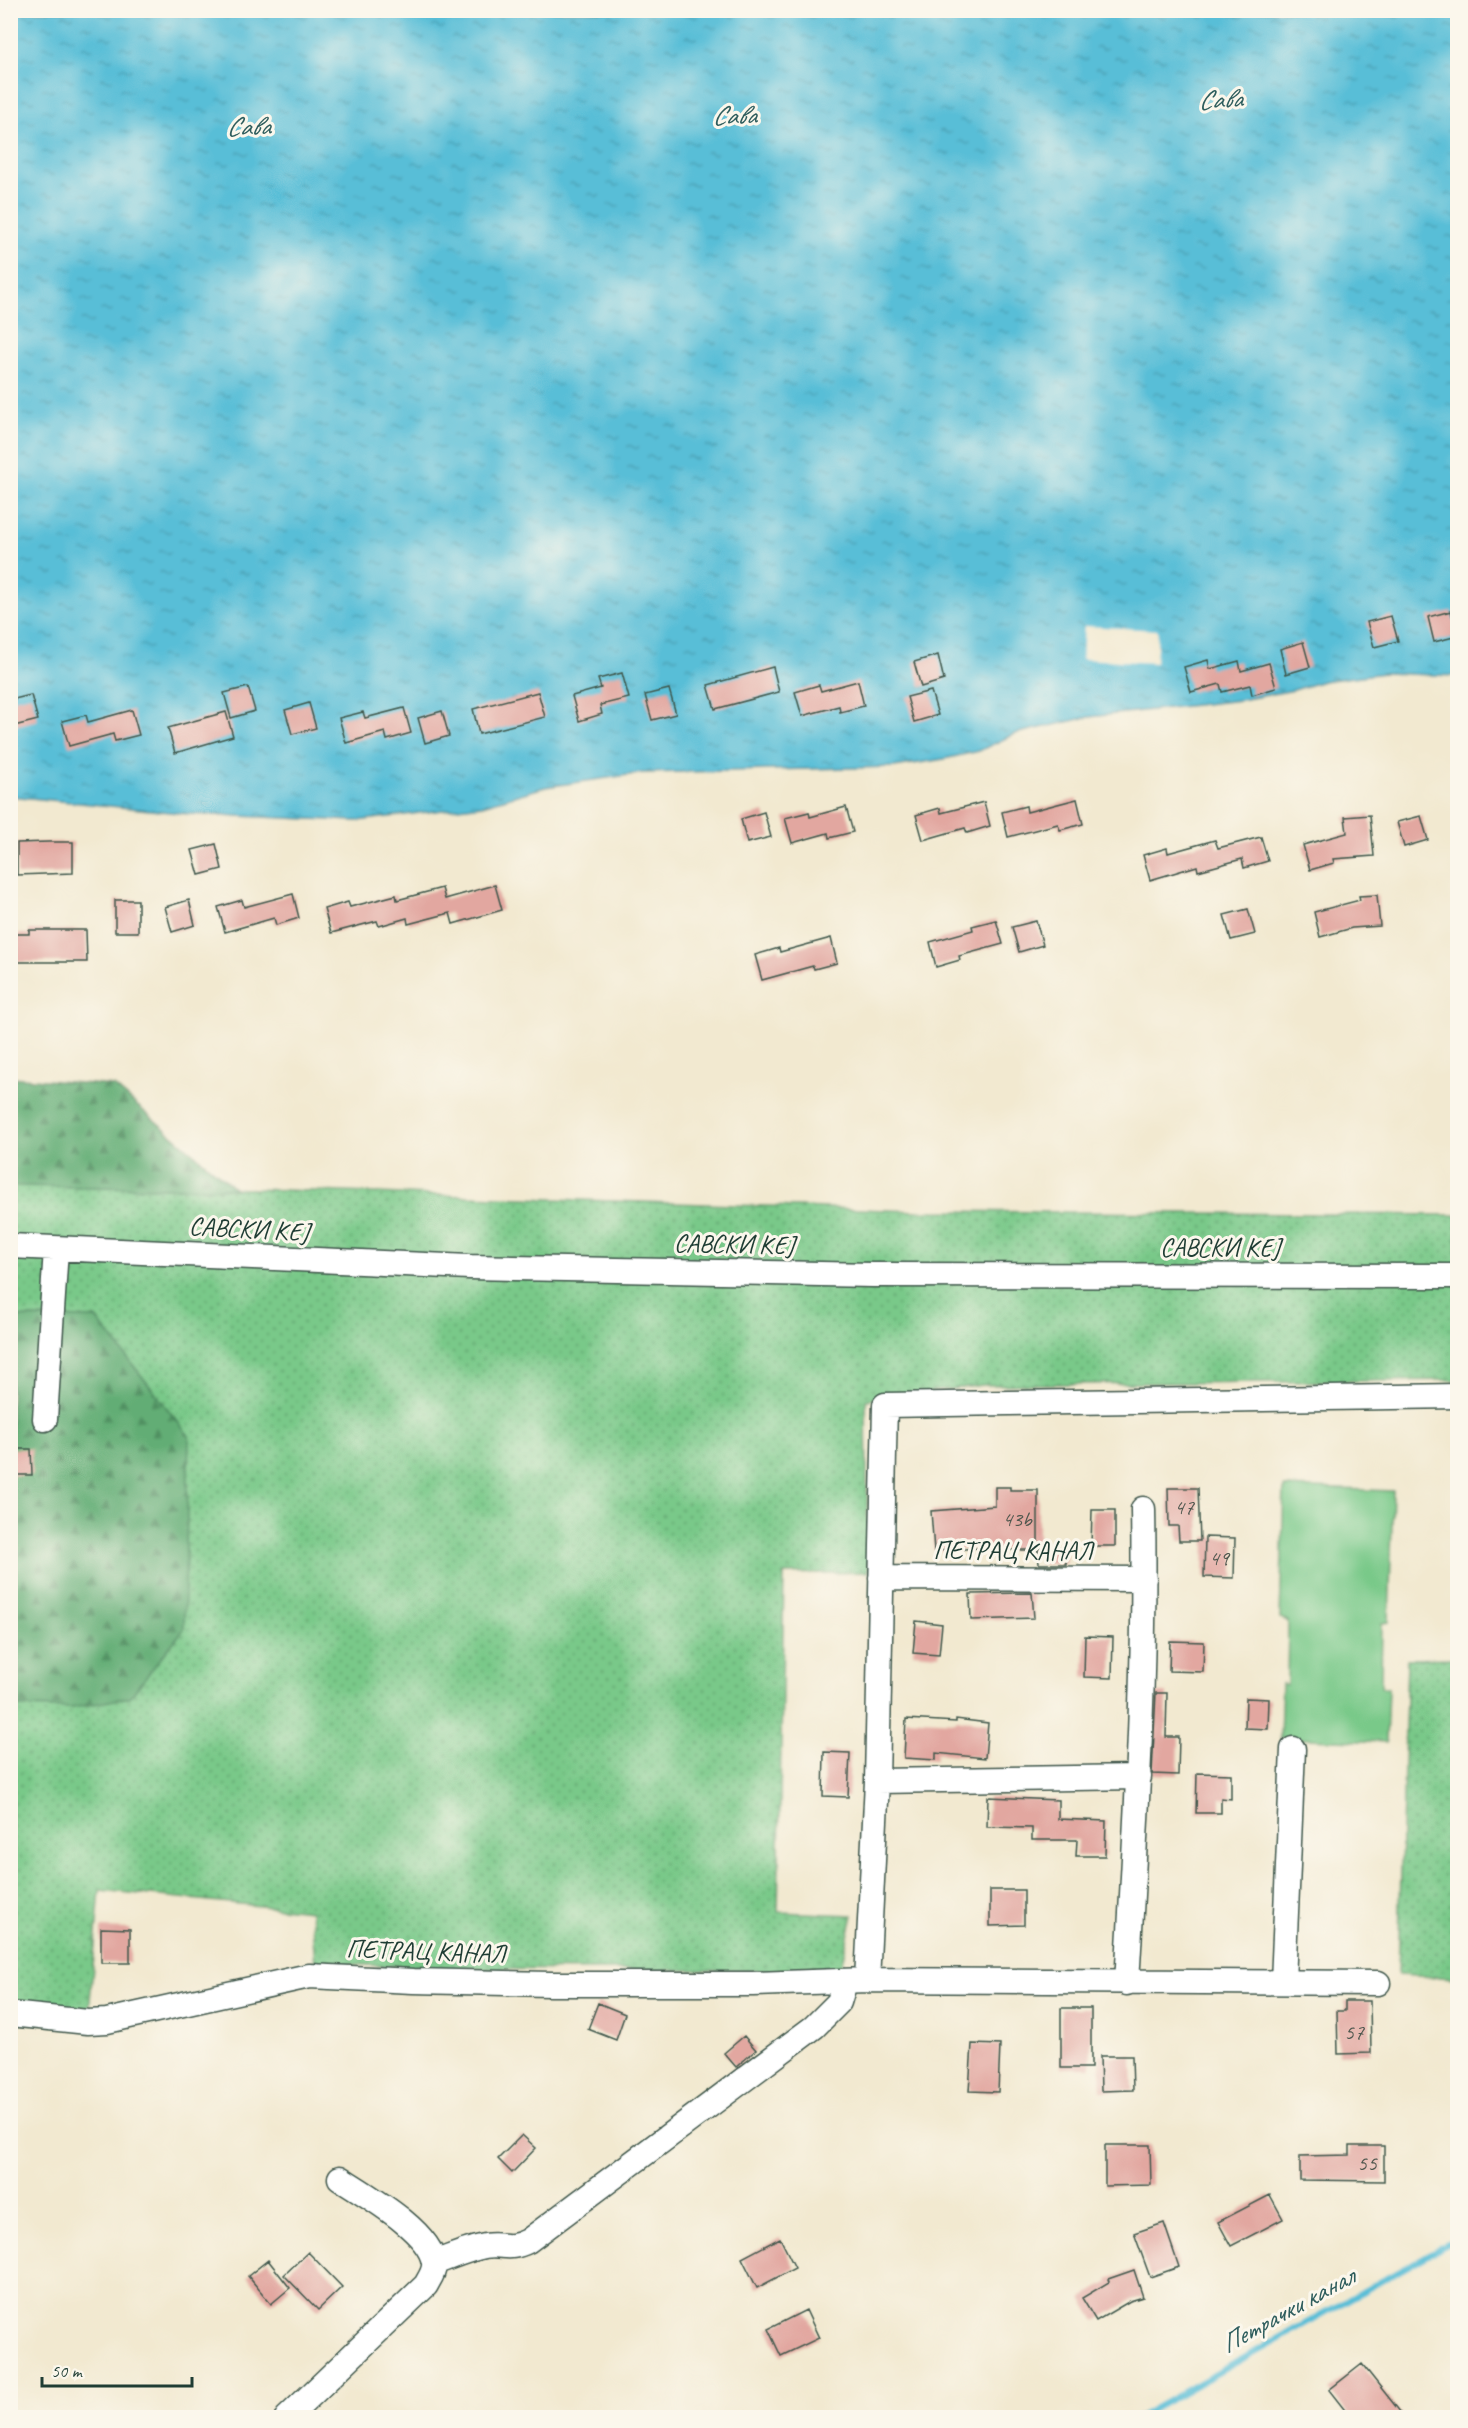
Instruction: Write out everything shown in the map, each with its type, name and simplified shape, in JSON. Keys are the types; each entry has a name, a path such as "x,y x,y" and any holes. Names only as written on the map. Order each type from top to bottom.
{"street":[{"name":"САВСКИ КЕЈ","path":"10,1246 469,1267 813,1274 1458,1276"},
{"path":"45,1419 56,1249"},
{"path":"434,2264 460,2253 486,2246 516,2247 528,2241 814,2027 856,1981 877,1781 885,1405 1458,1396"},
{"path":"1127,1983 1139,1777 1144,1579 1143,1509"},
{"name":"ПЕТРАЦ КАНАЛ","path":"881,1578 1144,1579"},
{"path":"1283,1982 1293,1749"},
{"path":"877,1781 1139,1777"},
{"name":"ПЕТРАЦ КАНАЛ","path":"10,2014 88,2022 107,2021 309,1976 551,1984 856,1981 1378,1983"},
{"path":"286,2418 426,2285 433,2271 434,2264 421,2238 396,2215 340,2178"}],"green space":[{"path":"11,1077 114,1086 236,1189 11,1186"},
{"path":"11,1181 918,1211 1457,1215 1457,1380 983,1385 866,1400 868,1572 784,1574 778,1912 853,1915 840,1971 465,1969 315,1963 311,1911 100,1890 88,2022 11,2010 11,1707 67,1708 189,1436 96,1318 11,1317"},
{"path":"11,1317 96,1318 189,1436 184,1629 130,1697 73,1708 11,1707"},
{"path":"1284,1487 1393,1491 1389,1622 1382,1623 1381,1687 1388,1688 1386,1742 1280,1738 1282,1683 1287,1685 1288,1621 1280,1618"},
{"path":"1457,1658 1457,1978 1398,1975 1407,1659"}],"water":[{"name":"Сава","path":"10,11 1457,11 1457,676 1384,673 1323,681 1294,690 1240,700 1089,717 1014,734 979,751 894,767 642,773 545,787 482,805 357,821 190,814 11,796"}],"pier":[{"path":"1084,626 1158,630 1156,663 1082,659"}],"building":[{"path":"1451,611 1458,636 1434,642 1428,617"},
{"path":"1391,616 1398,641 1374,647 1367,622"},
{"path":"1303,642 1310,667 1286,674 1280,649"},
{"path":"938,655 944,680 921,687 914,662"},
{"path":"1208,660 1210,669 1239,661 1241,671 1269,663 1276,688 1252,695 1250,685 1222,692 1220,684 1191,692 1184,667"},
{"path":"773,667 779,692 715,709 708,685"},
{"path":"622,673 629,698 600,705 602,714 579,721 572,696 601,688 598,679"},
{"path":"858,681 864,706 840,712 839,706 802,716 795,692 819,685 821,691"},
{"path":"248,687 255,711 231,718 224,693"},
{"path":"669,689 676,714 652,720 645,695"},
{"path":"931,691 938,715 914,722 907,697"},
{"path":"538,692 545,717 479,734 473,709"},
{"path":"31,695 38,720 14,726 10,712 10,700"},
{"path":"309,703 316,728 292,734 285,710"},
{"path":"404,708 411,733 387,740 385,732 346,743 339,718 363,712 365,718"},
{"path":"132,710 139,735 115,741 113,734 69,746 62,721 86,715 88,722"},
{"path":"442,711 449,736 425,743 418,718"},
{"path":"226,712 233,736 175,753 168,728"},
{"path":"1077,799 1083,824 1060,830 1058,824 1008,837 1002,812 1026,806 1027,812"},
{"path":"984,802 990,826 967,833 965,828 923,840 916,815 940,808 941,813"},
{"path":"846,807 853,832 829,838 828,833 792,843 785,818 809,812 810,817"},
{"path":"764,812 771,837 747,843 741,819"},
{"path":"1370,815 1374,856 1333,859 1334,863 1310,870 1303,845 1347,833 1345,817"},
{"path":"1421,816 1428,840 1404,847 1397,822"},
{"path":"1261,837 1268,861 1244,868 1242,859 1198,871 1197,866 1150,880 1143,855 1167,848 1168,853 1215,840 1218,848"},
{"path":"73,842 73,873 17,875 17,843"},
{"path":"216,844 222,869 199,875 192,850"},
{"path":"495,885 502,910 453,924 450,913 408,924 407,918 379,926 377,921 331,933 324,909 348,902 350,907 396,895 397,900 442,888 445,899"},
{"path":"293,894 299,918 276,925 274,918 225,932 218,907 242,900 244,907"},
{"path":"1377,895 1380,926 1352,928 1320,937 1314,912 1360,900 1359,896"},
{"path":"115,900 138,900 138,932 115,932"},
{"path":"189,900 195,925 172,932 165,907"},
{"path":"1248,909 1255,934 1231,940 1224,915"},
{"path":"996,920 1003,944 959,956 960,960 936,967 930,942 973,930 972,926"},
{"path":"1036,921 1043,945 1019,952 1012,927"},
{"path":"29,930 86,930 87,962 10,962 10,934 29,934"},
{"path":"831,938 837,963 814,969 813,966 762,980 755,955 779,948 780,952"},
{"path":"10,1449 31,1449 32,1475 10,1475"},
{"path":"995,1487 1010,1487 1010,1490 1038,1490 1038,1550 995,1550 995,1547 934,1551 931,1511 995,1506"},
{"path":"1168,1488 1198,1488 1200,1541 1179,1541 1178,1526 1169,1526"},
{"path":"1092,1510 1115,1510 1115,1546 1091,1546"},
{"path":"1205,1537 1235,1538 1234,1578 1204,1577"},
{"path":"1066,1547 1066,1564 1039,1564 1038,1548"},
{"path":"1032,1593 1034,1618 971,1620 970,1594"},
{"path":"916,1621 942,1624 939,1655 913,1653"},
{"path":"1085,1636 1113,1637 1112,1678 1084,1677"},
{"path":"1170,1641 1204,1642 1203,1672 1169,1671"},
{"path":"1156,1693 1167,1693 1166,1737 1179,1737 1178,1775 1152,1774"},
{"path":"1246,1698 1269,1699 1268,1729 1245,1728"},
{"path":"906,1719 956,1722 956,1719 988,1723 985,1758 936,1753 936,1760 904,1758"},
{"path":"824,1752 850,1753 848,1797 823,1796"},
{"path":"1197,1773 1231,1774 1231,1799 1221,1798 1221,1813 1196,1813"},
{"path":"988,1797 1058,1800 1058,1819 1106,1821 1105,1856 1076,1856 1077,1840 1032,1840 1032,1828 987,1827"},
{"path":"990,1890 1024,1890 1024,1925 990,1926"},
{"path":"101,1928 130,1929 130,1963 101,1963"},
{"path":"1345,2001 1370,2001 1371,2053 1338,2054 1337,2011 1345,2011"},
{"path":"598,2003 625,2014 616,2040 588,2029"},
{"path":"1061,2008 1091,2008 1091,2068 1061,2068"},
{"path":"744,2036 756,2050 736,2067 724,2053"},
{"path":"972,2044 1000,2045 998,2092 969,2091"},
{"path":"1100,2056 1132,2056 1133,2090 1101,2091"},
{"path":"522,2135 536,2148 512,2173 498,2159"},
{"path":"1105,2145 1150,2145 1151,2185 1105,2186"},
{"path":"1350,2146 1384,2146 1384,2181 1300,2180 1300,2156 1350,2155"},
{"path":"1270,2195 1283,2219 1231,2246 1218,2222"},
{"path":"1164,2223 1179,2267 1150,2277 1134,2233"},
{"path":"780,2238 795,2268 757,2288 742,2258"},
{"path":"308,2252 342,2287 318,2310 284,2275"},
{"path":"268,2260 290,2288 271,2304 248,2276"},
{"path":"1134,2270 1143,2297 1130,2301 1096,2321 1082,2298 1109,2282 1108,2279"},
{"path":"806,2310 819,2338 781,2356 768,2329"},
{"path":"1362,2364 1405,2418 1351,2418 1329,2390"}],"waterway":[{"name":"Петрачки канал","path":"1137,2418 1458,2238"}]}
